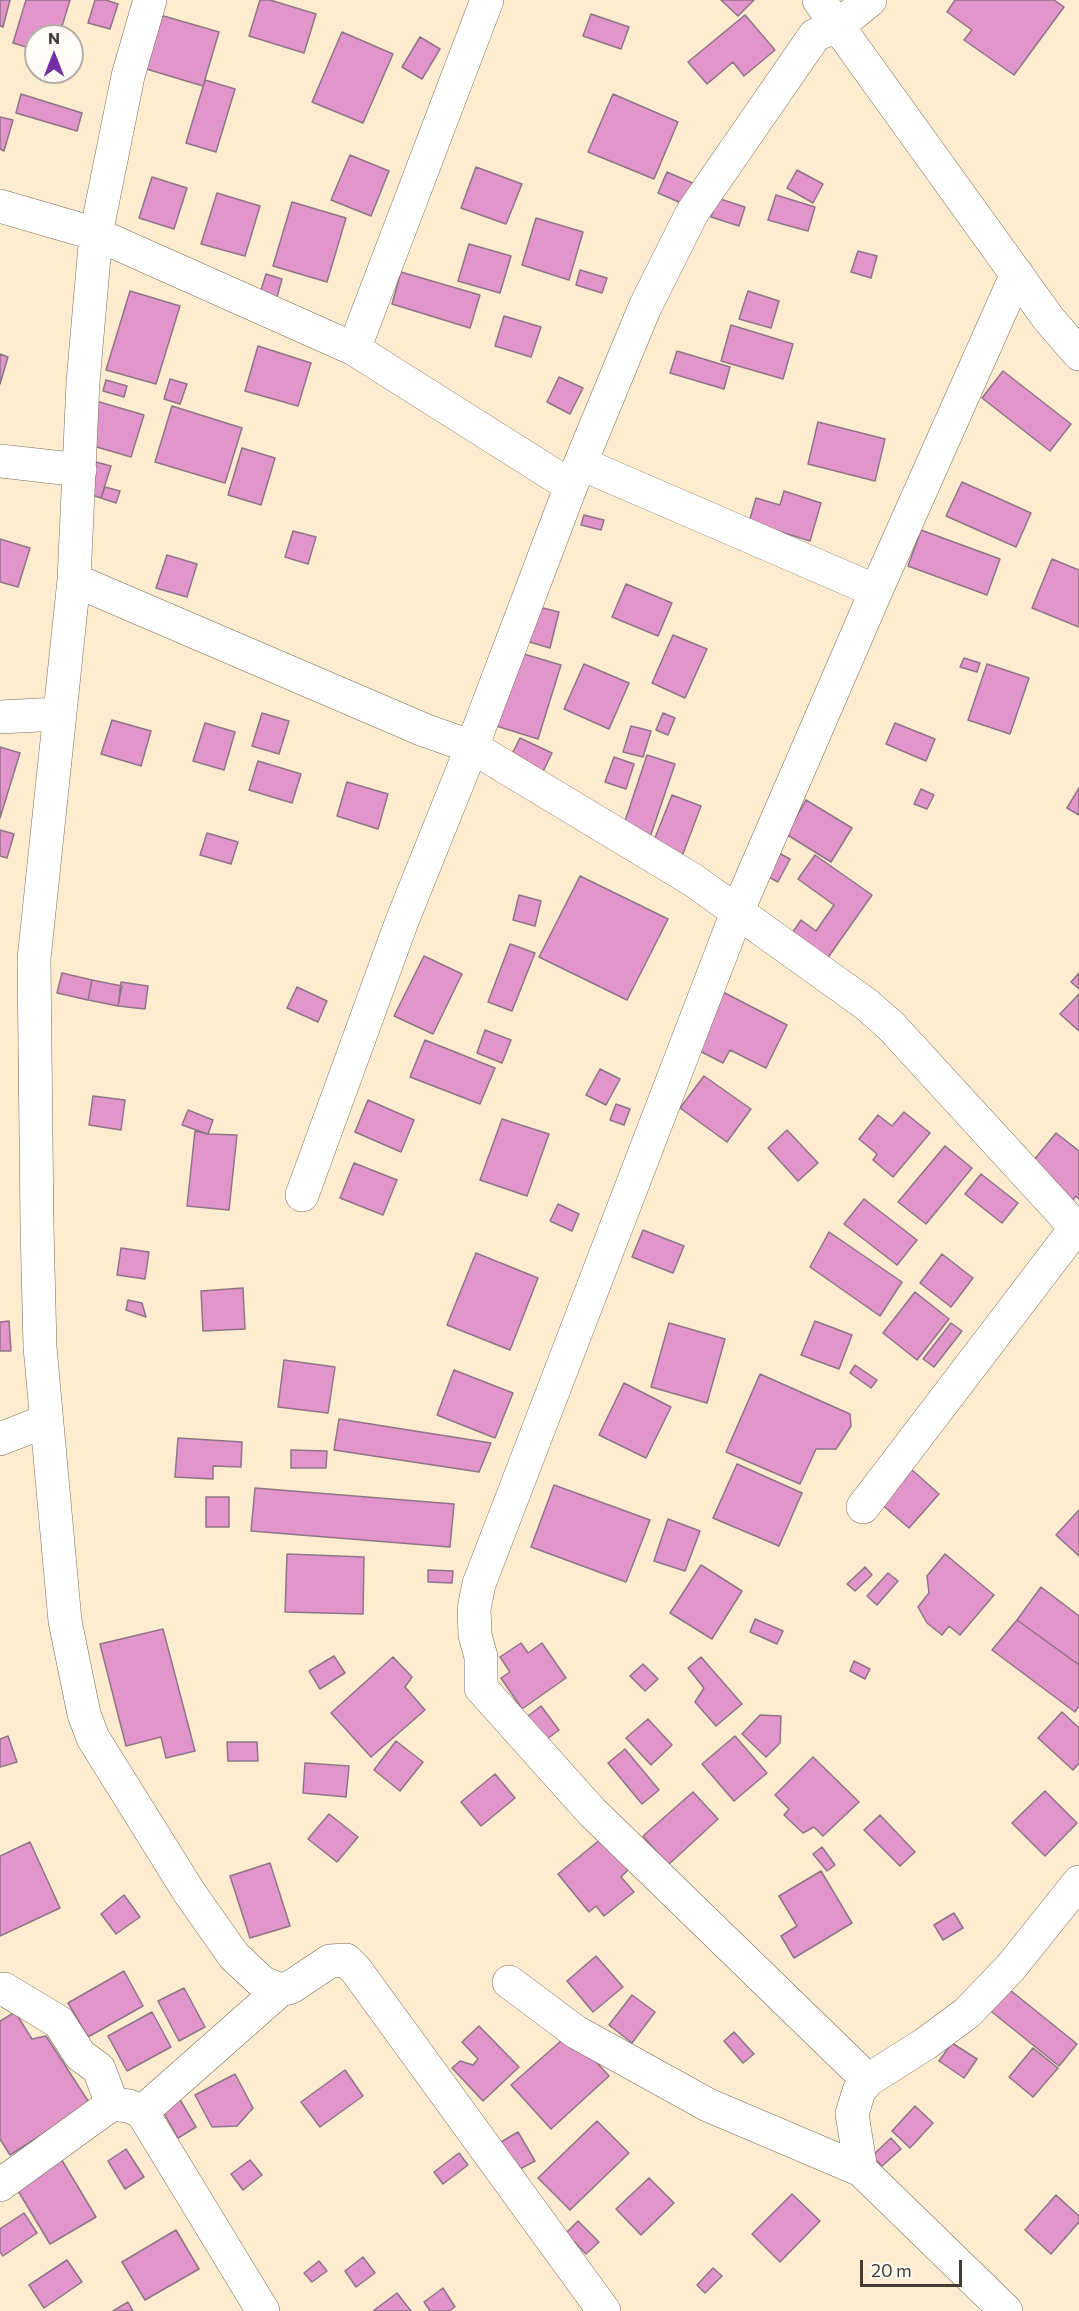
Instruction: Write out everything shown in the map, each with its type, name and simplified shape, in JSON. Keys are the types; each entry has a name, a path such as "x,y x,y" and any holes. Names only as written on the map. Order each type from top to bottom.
{"street":[{"path":"150,0 128,76 96,234 83,382 74,580 58,714 34,959 40,1347 65,1621 84,1714 93,1738 189,1892 234,1956 263,1983 280,1990"},
{"path":"354,349 487,0"},
{"path":"303,1195 402,921 645,307 692,213 828,13 870,0"},
{"path":"828,13 1017,274 1078,351"},
{"path":"0,206 96,234 354,349 577,475 876,591"},
{"path":"868,2080 592,1812 482,1688 481,1657 475,1635 474,1609 479,1584 738,910 1017,274"},
{"path":"0,461 80,470"},
{"path":"74,580 424,730 472,747 693,880 738,910 866,1004 891,1026 1077,1230 863,1507"},
{"path":"0,717 58,714"},
{"path":"0,1439 46,1421"},
{"path":"861,2170 852,2114 855,2100 868,2080 925,2044 967,2013 1011,1967 1079,1882"},
{"path":"0,2185 127,2108 280,1990 291,1987 330,1962 346,1960 356,1970 604,2311"},
{"path":"509,1982 576,2032 708,2105 861,2170 1006,2311"},
{"path":"0,1990 4,1989 59,2022 80,2055 99,2069 263,2311"}],"building":[{"path":"0,0 10,0 3,27 0,26"},
{"path":"26,0 70,0 63,24 24,24 24,46 13,43"},
{"path":"95,0 106,0 118,4 110,29 88,23"},
{"path":"260,0 270,0 316,14 304,53 249,36"},
{"path":"721,0 754,0 738,16"},
{"path":"955,0 1054,0 1064,7 1014,75 964,40 972,30 947,12"},
{"path":"591,14 629,27 621,49 583,36"},
{"path":"160,15 219,32 203,86 143,68"},
{"path":"745,15 775,50 744,76 733,62 707,84 688,62"},
{"path":"342,32 393,54 363,123 312,102"},
{"path":"420,37 440,49 422,79 402,67"},
{"path":"205,80 235,89 216,152 186,143"},
{"path":"21,94 82,113 77,131 16,113"},
{"path":"613,94 678,122 654,179 588,152"},
{"path":"0,117 13,120 4,151 0,149"},
{"path":"350,155 389,171 371,216 331,200"},
{"path":"476,167 522,184 506,224 461,208"},
{"path":"797,170 823,184 813,203 787,188"},
{"path":"667,172 697,185 688,206 658,193"},
{"path":"152,177 187,188 174,229 139,218"},
{"path":"217,193 260,206 245,256 201,244"},
{"path":"776,195 815,207 808,231 768,220"},
{"path":"717,198 745,207 739,226 711,217"},
{"path":"292,202 346,218 327,282 273,266"},
{"path":"536,218 583,232 569,280 522,265"},
{"path":"469,244 511,256 500,293 458,281"},
{"path":"858,251 877,256 871,278 851,272"},
{"path":"580,270 607,278 602,293 576,285"},
{"path":"401,272 480,295 470,328 392,304"},
{"path":"266,274 282,279 274,308 257,303"},
{"path":"130,291 180,306 156,384 106,370"},
{"path":"748,291 779,301 771,328 739,319"},
{"path":"504,316 541,327 531,357 495,346"},
{"path":"731,325 793,344 783,379 721,361"},
{"path":"258,346 311,363 298,406 245,391"},
{"path":"677,351 730,367 724,389 670,373"},
{"path":"0,354 8,357 0,384"},
{"path":"1003,371 1071,424 1050,451 982,398"},
{"path":"559,377 583,388 570,414 547,402"},
{"path":"170,379 187,384 180,404 164,399"},
{"path":"106,380 127,386 124,397 103,391"},
{"path":"96,401 144,415 131,457 83,443"},
{"path":"172,406 242,428 225,483 155,462"},
{"path":"818,422 885,439 875,481 808,464"},
{"path":"242,448 275,458 261,505 228,495"},
{"path":"92,461 111,466 101,498 83,492"},
{"path":"962,482 1031,513 1016,547 946,516"},
{"path":"105,487 120,491 116,503 101,498"},
{"path":"784,491 821,503 810,541 749,522 756,498 780,505"},
{"path":"584,515 604,520 601,530 581,525"},
{"path":"921,530 1000,559 987,595 908,566"},
{"path":"293,531 316,537 308,564 285,557"},
{"path":"0,539 30,548 18,587 0,582"},
{"path":"167,555 197,564 187,597 156,588"},
{"path":"1052,559 1079,570 1079,627 1032,608"},
{"path":"626,584 672,603 658,636 612,617"},
{"path":"535,606 559,612 550,648 526,641"},
{"path":"673,635 707,649 685,698 652,683"},
{"path":"517,652 561,665 538,739 493,725"},
{"path":"964,658 980,663 977,672 960,667"},
{"path":"584,664 629,683 609,729 564,709"},
{"path":"987,664 1029,678 1010,734 968,720"},
{"path":"262,713 289,721 279,754 252,746"},
{"path":"663,713 675,718 668,735 656,730"},
{"path":"112,720 151,731 141,766 101,754"},
{"path":"205,723 235,732 224,770 193,761"},
{"path":"895,723 935,739 926,761 886,744"},
{"path":"631,726 651,731 643,757 623,752"},
{"path":"520,738 552,753 538,782 506,766"},
{"path":"0,747 20,753 0,818"},
{"path":"647,755 675,764 647,846 620,836"},
{"path":"614,757 634,764 626,789 605,782"},
{"path":"258,761 301,774 292,803 249,790"},
{"path":"347,782 388,794 378,829 337,816"},
{"path":"1079,788 1079,815 1067,808"},
{"path":"921,789 934,795 927,809 914,804"},
{"path":"672,795 701,806 681,859 651,848"},
{"path":"806,800 852,828 831,862 786,834"},
{"path":"0,830 14,834 7,858 0,856"},
{"path":"207,833 238,842 231,864 200,855"},
{"path":"773,850 790,859 778,882 761,873"},
{"path":"815,855 872,895 822,966 787,941 801,920 816,931 834,905 798,879"},
{"path":"580,876 668,919 627,1000 539,957"},
{"path":"519,895 541,901 535,926 513,920"},
{"path":"510,944 535,953 512,1011 488,1002"},
{"path":"424,956 462,974 433,1034 394,1016"},
{"path":"62,973 92,980 88,1000 57,993"},
{"path":"1079,973 1079,989 1071,982"},
{"path":"92,980 122,986 118,1006 88,1000"},
{"path":"121,982 148,986 145,1009 118,1006"},
{"path":"297,987 327,1001 318,1022 287,1008"},
{"path":"721,991 787,1025 766,1068 730,1050 723,1063 692,1047"},
{"path":"1079,994 1079,1031 1060,1014"},
{"path":"485,1030 511,1040 502,1063 477,1053"},
{"path":"425,1040 495,1068 480,1104 410,1077"},
{"path":"600,1069 620,1079 606,1105 586,1095"},
{"path":"704,1076 751,1109 727,1142 680,1108"},
{"path":"93,1096 125,1100 121,1130 89,1125"},
{"path":"368,1100 414,1120 401,1152 355,1132"},
{"path":"616,1104 630,1109 624,1125 610,1120"},
{"path":"188,1110 213,1120 208,1134 182,1125"},
{"path":"904,1112 930,1133 893,1177 873,1160 877,1154 859,1139 878,1115 892,1126"},
{"path":"502,1119 549,1134 527,1196 480,1180"},
{"path":"787,1130 818,1163 798,1181 768,1148"},
{"path":"195,1131 237,1135 229,1210 187,1206"},
{"path":"1056,1133 1079,1151 1079,1199 1076,1196 1072,1201 1029,1166"},
{"path":"945,1146 972,1168 926,1224 898,1202"},
{"path":"354,1163 397,1180 383,1215 340,1198"},
{"path":"981,1174 1018,1203 1002,1223 965,1194"},
{"path":"864,1199 917,1240 897,1265 844,1224"},
{"path":"558,1204 579,1214 572,1231 550,1221"},
{"path":"643,1230 684,1246 673,1273 632,1257"},
{"path":"829,1232 902,1282 880,1316 810,1267"},
{"path":"121,1248 149,1252 145,1279 117,1275"},
{"path":"476,1253 538,1278 510,1350 447,1325"},
{"path":"942,1254 973,1278 951,1307 920,1283"},
{"path":"243,1288 245,1329 203,1331 201,1291"},
{"path":"915,1292 949,1319 917,1360 883,1333"},
{"path":"128,1300 142,1303 146,1317 126,1310"},
{"path":"9,1321 11,1351 0,1351 0,1322"},
{"path":"815,1321 852,1335 839,1369 801,1355"},
{"path":"669,1323 725,1339 707,1403 651,1387"},
{"path":"951,1323 962,1331 934,1367 923,1359"},
{"path":"284,1360 335,1367 328,1413 278,1407"},
{"path":"855,1365 877,1380 871,1388 850,1373"},
{"path":"454,1370 513,1393 495,1438 437,1415"},
{"path":"760,1374 850,1414 851,1426 836,1449 816,1449 800,1484 726,1452"},
{"path":"624,1383 671,1407 646,1458 599,1435"},
{"path":"339,1419 491,1443 479,1472 334,1450"},
{"path":"178,1438 242,1442 241,1467 213,1466 213,1479 175,1477"},
{"path":"291,1450 327,1451 326,1468 291,1468"},
{"path":"737,1464 802,1493 779,1546 713,1518"},
{"path":"911,1469 939,1494 909,1528 880,1503"},
{"path":"554,1485 650,1520 626,1582 531,1547"},
{"path":"255,1488 454,1504 450,1547 251,1531"},
{"path":"206,1497 229,1497 229,1527 206,1527"},
{"path":"1079,1510 1079,1556 1056,1535"},
{"path":"668,1519 700,1531 685,1571 654,1561"},
{"path":"287,1554 364,1557 363,1614 285,1612"},
{"path":"945,1554 994,1595 960,1635 949,1626 942,1635 927,1623 918,1607 929,1593 927,1576"},
{"path":"701,1565 742,1591 712,1639 670,1613"},
{"path":"865,1567 872,1575 855,1591 847,1584"},
{"path":"428,1570 453,1571 452,1583 428,1582"},
{"path":"888,1573 898,1581 877,1605 867,1596"},
{"path":"1041,1587 1079,1616 1079,1665 1017,1620"},
{"path":"755,1619 783,1631 777,1644 750,1632"},
{"path":"1017,1620 1079,1665 1079,1706 1075,1712 992,1650"},
{"path":"163,1629 195,1751 166,1758 161,1737 126,1746 100,1644"},
{"path":"521,1643 528,1653 542,1643 566,1678 522,1709 501,1678 510,1672 500,1657"},
{"path":"334,1656 345,1673 320,1689 309,1671"},
{"path":"393,1657 412,1677 405,1687 425,1710 371,1757 331,1713"},
{"path":"701,1657 742,1704 716,1726 695,1702 704,1688 688,1668"},
{"path":"854,1661 870,1669 865,1679 850,1671"},
{"path":"643,1664 658,1679 645,1691 630,1676"},
{"path":"541,1706 559,1730 542,1743 524,1719"},
{"path":"1062,1712 1079,1728 1079,1763 1073,1770 1038,1738"},
{"path":"760,1715 781,1716 780,1743 766,1757 742,1734"},
{"path":"648,1719 672,1745 651,1765 626,1738"},
{"path":"8,1736 17,1762 0,1767 0,1739"},
{"path":"735,1736 767,1773 734,1801 702,1764"},
{"path":"396,1741 423,1762 400,1791 374,1770"},
{"path":"227,1742 257,1742 258,1761 228,1761"},
{"path":"625,1749 659,1790 642,1804 608,1763"},
{"path":"813,1757 859,1802 823,1836 814,1827 803,1833 784,1815 789,1809 775,1795"},
{"path":"305,1763 349,1766 346,1797 303,1793"},
{"path":"495,1774 515,1798 481,1826 461,1802"},
{"path":"1045,1791 1077,1823 1045,1856 1012,1823"},
{"path":"693,1792 718,1819 668,1865 643,1836"},
{"path":"329,1814 358,1837 337,1862 308,1839"},
{"path":"880,1815 915,1852 900,1866 864,1830"},
{"path":"601,1839 628,1870 621,1877 634,1892 604,1916 596,1906 589,1912 558,1874"},
{"path":"30,1842 60,1908 0,1936 0,1856"},
{"path":"822,1847 835,1865 827,1871 813,1854"},
{"path":"270,1863 290,1926 250,1938 230,1876"},
{"path":"821,1871 852,1923 794,1958 781,1936 797,1926 779,1896"},
{"path":"124,1895 140,1917 116,1934 101,1914"},
{"path":"954,1913 963,1928 943,1940 934,1925"},
{"path":"596,1956 623,1987 593,2012 567,1981"},
{"path":"124,1971 143,2006 88,2037 68,2003"},
{"path":"1005,1986 1077,2044 1059,2066 987,2008"},
{"path":"184,1988 205,2027 179,2041 158,2001"},
{"path":"632,1995 655,2012 632,2043 609,2025"},
{"path":"15,2012 32,2039 46,2036 90,2104 10,2155 0,2139 0,2021"},
{"path":"152,2012 171,2047 127,2071 108,2036"},
{"path":"479,2026 519,2067 483,2101 452,2068 460,2061 473,2065 478,2059 462,2042"},
{"path":"734,2032 754,2054 743,2063 724,2041"},
{"path":"570,2033 609,2076 551,2129 511,2085"},
{"path":"952,2043 977,2059 964,2078 939,2061"},
{"path":"1033,2048 1058,2068 1033,2097 1009,2077"},
{"path":"345,2070 363,2096 320,2127 301,2102"},
{"path":"235,2074 253,2108 237,2126 212,2127 195,2095"},
{"path":"179,2098 196,2127 178,2138 161,2108"},
{"path":"915,2106 933,2123 910,2148 892,2131"},
{"path":"597,2121 629,2153 570,2210 538,2178"},
{"path":"518,2132 535,2161 518,2170 501,2142"},
{"path":"891,2138 901,2149 882,2166 872,2156"},
{"path":"126,2149 144,2177 125,2189 108,2161"},
{"path":"459,2153 468,2165 443,2184 434,2172"},
{"path":"60,2157 96,2217 50,2244 14,2184"},
{"path":"250,2160 262,2175 243,2190 231,2174"},
{"path":"649,2178 674,2203 641,2235 616,2209"},
{"path":"792,2194 820,2221 780,2262 752,2234"},
{"path":"1056,2195 1079,2216 1079,2222 1051,2254 1025,2230"},
{"path":"24,2213 37,2233 3,2256 0,2252 0,2229"},
{"path":"578,2221 599,2242 586,2254 566,2233"},
{"path":"176,2230 199,2269 145,2300 122,2262"},
{"path":"363,2257 375,2273 356,2287 345,2271"},
{"path":"67,2260 82,2282 44,2308 29,2285"},
{"path":"319,2261 327,2271 312,2282 304,2273"},
{"path":"713,2268 722,2276 705,2293 697,2285"},
{"path":"443,2288 455,2307 449,2311 430,2311 424,2302"},
{"path":"397,2293 411,2311 373,2311"},
{"path":"128,2302 133,2311 113,2311"}]}
